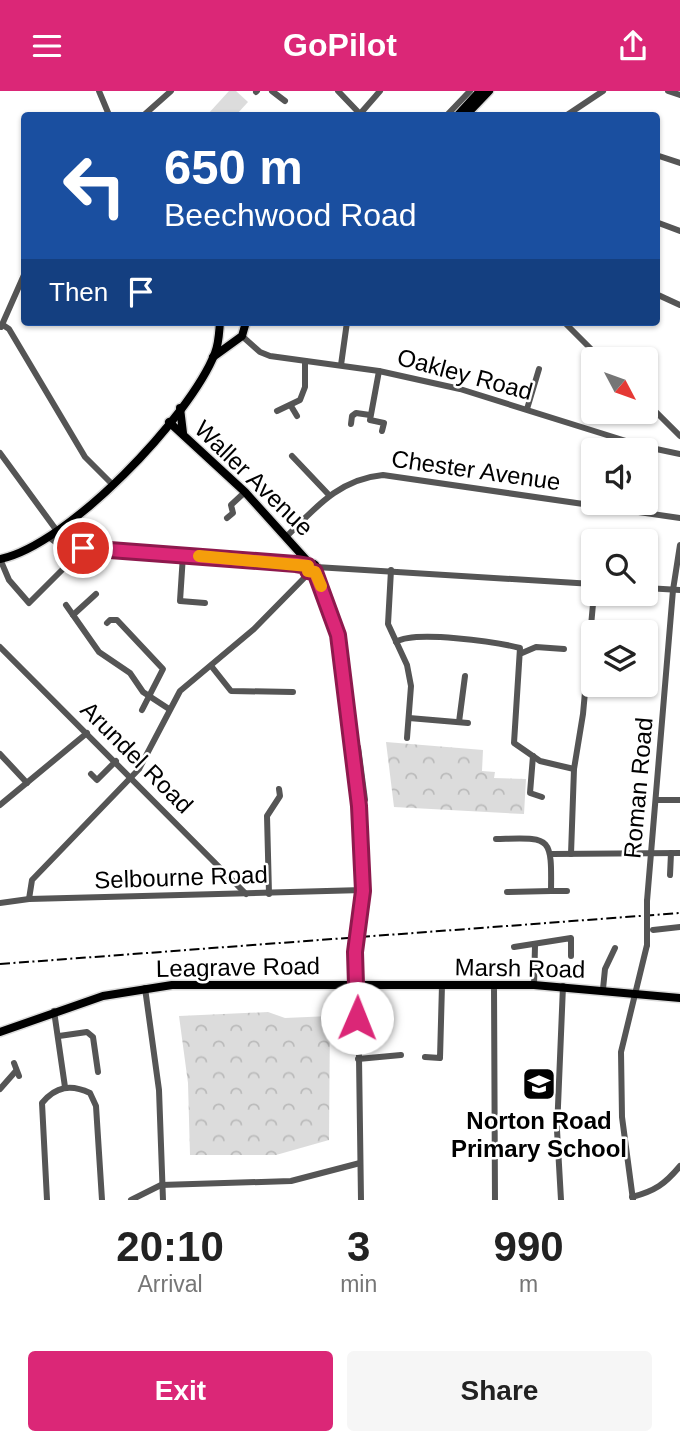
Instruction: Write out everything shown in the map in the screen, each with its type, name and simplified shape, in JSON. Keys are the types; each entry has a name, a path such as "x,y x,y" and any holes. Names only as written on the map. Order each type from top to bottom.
{"main road":[{"path":"461,112 480,91"},
{"path":"470,112 489,91"},
{"path":"213,357 219,326"},
{"path":"220,326 229,339 240,337"},
{"path":"0,559 23,552 54,535 113,485 180,408 213,357 240,337 244,326"},
{"path":"180,408 183,433"},
{"name":"Waller Avenue","path":"169,422 245,492 301,550 312,568 338,635 359,806 363,890 355,952 358,986"},
{"path":"336,985 350,978 356,967"},
{"name":"Leagrave Road","path":"0,1032 54,1011 145,988 192,984 358,986"},
{"name":"Marsh Road","path":"358,986 563,986 680,998"}],"street":[{"path":"99,91 108,112"},
{"path":"147,112 171,91"},
{"path":"338,91 358,112"},
{"path":"360,112 380,91"},
{"path":"450,112 470,91"},
{"path":"572,112 603,91"},
{"path":"668,91 680,95"},
{"path":"277,92 285,101"},
{"path":"660,156 680,163"},
{"path":"660,223 680,230"},
{"path":"21,282 1,326 9,329 85,457 113,485"},
{"path":"660,297 680,305"},
{"path":"341,365 346,326"},
{"path":"568,326 589,347"},
{"name":"Oakley Road","path":"240,337 270,356 379,371 460,389 642,446 680,454"},
{"path":"277,411 300,400 305,387 305,361"},
{"path":"527,409 540,369"},
{"path":"379,371 370,420 384,423 382,431"},
{"path":"291,405 297,416"},
{"path":"351,424 352,416 356,413 370,415"},
{"path":"658,414 680,436"},
{"path":"0,453 61,546 293,564 312,568 391,570 581,583"},
{"path":"292,456 329,495"},
{"name":"Chester Avenue","path":"287,536 329,495 365,477 393,476 680,519"},
{"path":"227,517 233,513 231,505 245,492"},
{"name":"Roman Road","path":"632,1198 622,1117 621,1067 625,1032 647,945 650,854 680,545"},
{"path":"293,564 301,561 301,550"},
{"path":"183,555 180,600 205,603"},
{"path":"0,559 9,580 29,603 63,569"},
{"path":"29,899 32,880 132,777 180,691 212,667 312,568"},
{"path":"391,570 388,624 409,675 410,718 407,738"},
{"path":"658,589 677,590"},
{"path":"73,615 96,594"},
{"path":"66,605 99,652 130,673 150,697 169,709"},
{"path":"571,854 573,769 583,714 593,606"},
{"path":"107,623 110,620 117,621 163,669 142,710"},
{"path":"396,642 405,637 445,637 519,647 521,654 513,738 517,746 533,756 573,769"},
{"name":"Arundel Road","path":"0,647 246,894"},
{"path":"521,654 536,647 564,649"},
{"path":"212,667 231,691 293,692"},
{"path":"459,722 465,676"},
{"path":"410,718 468,723"},
{"path":"0,805 87,733"},
{"path":"0,754 27,783"},
{"path":"533,756 530,793 542,797"},
{"path":"91,774 97,780 116,761"},
{"path":"269,894 267,816 280,796 279,789"},
{"path":"656,800 680,800"},
{"path":"495,839 537,838 546,843 552,854 551,891"},
{"path":"670,875 671,853"},
{"path":"552,854 680,853"},
{"name":"Selbourne Road","path":"0,903 29,899 363,890"},
{"path":"506,892 567,891"},
{"path":"653,930 680,927"},
{"path":"514,947 535,946 571,938 572,956"},
{"path":"534,985 535,946"},
{"path":"601,953 614,952 606,969 603,989"},
{"path":"425,1057 440,1058 442,985"},
{"path":"494,985 495,1200"},
{"path":"358,986 360,1200"},
{"path":"561,1200 557,1130 563,986"},
{"path":"145,988 159,1090 163,1200"},
{"path":"54,1011 65,1087"},
{"path":"59,1036 87,1032 93,1037 98,1072"},
{"path":"358,1059 401,1055"},
{"path":"3,1091 9,1076 17,1074 14,1063"},
{"path":"47,1200 42,1103 50,1093 65,1087 89,1094 96,1106 102,1200"},
{"path":"131,1200 161,1185 291,1181 360,1163"},
{"path":"632,1198 653,1192 680,1166"}],"green space":[{"path":"229,91 236,91 248,102 239,112 210,112"},
{"path":"386,742 483,750 482,771 495,772 494,778 526,779 524,814 394,807"},
{"path":"268,1012 285,1018 330,1016 329,1140 276,1155 190,1155 188,1083 179,1016"}],"railway":[{"path":"0,964 680,913"}],"slow traffic":[{"path":"199,556 308,566 308,571 315,572 321,586"}],"place":[{"name":"Norton Road Primary School","path":"539,1084"}],"route":[{"path":"83,548 296,564 308,566 308,571 315,572 338,635 359,806 363,891 355,952 357,1018"}]}
